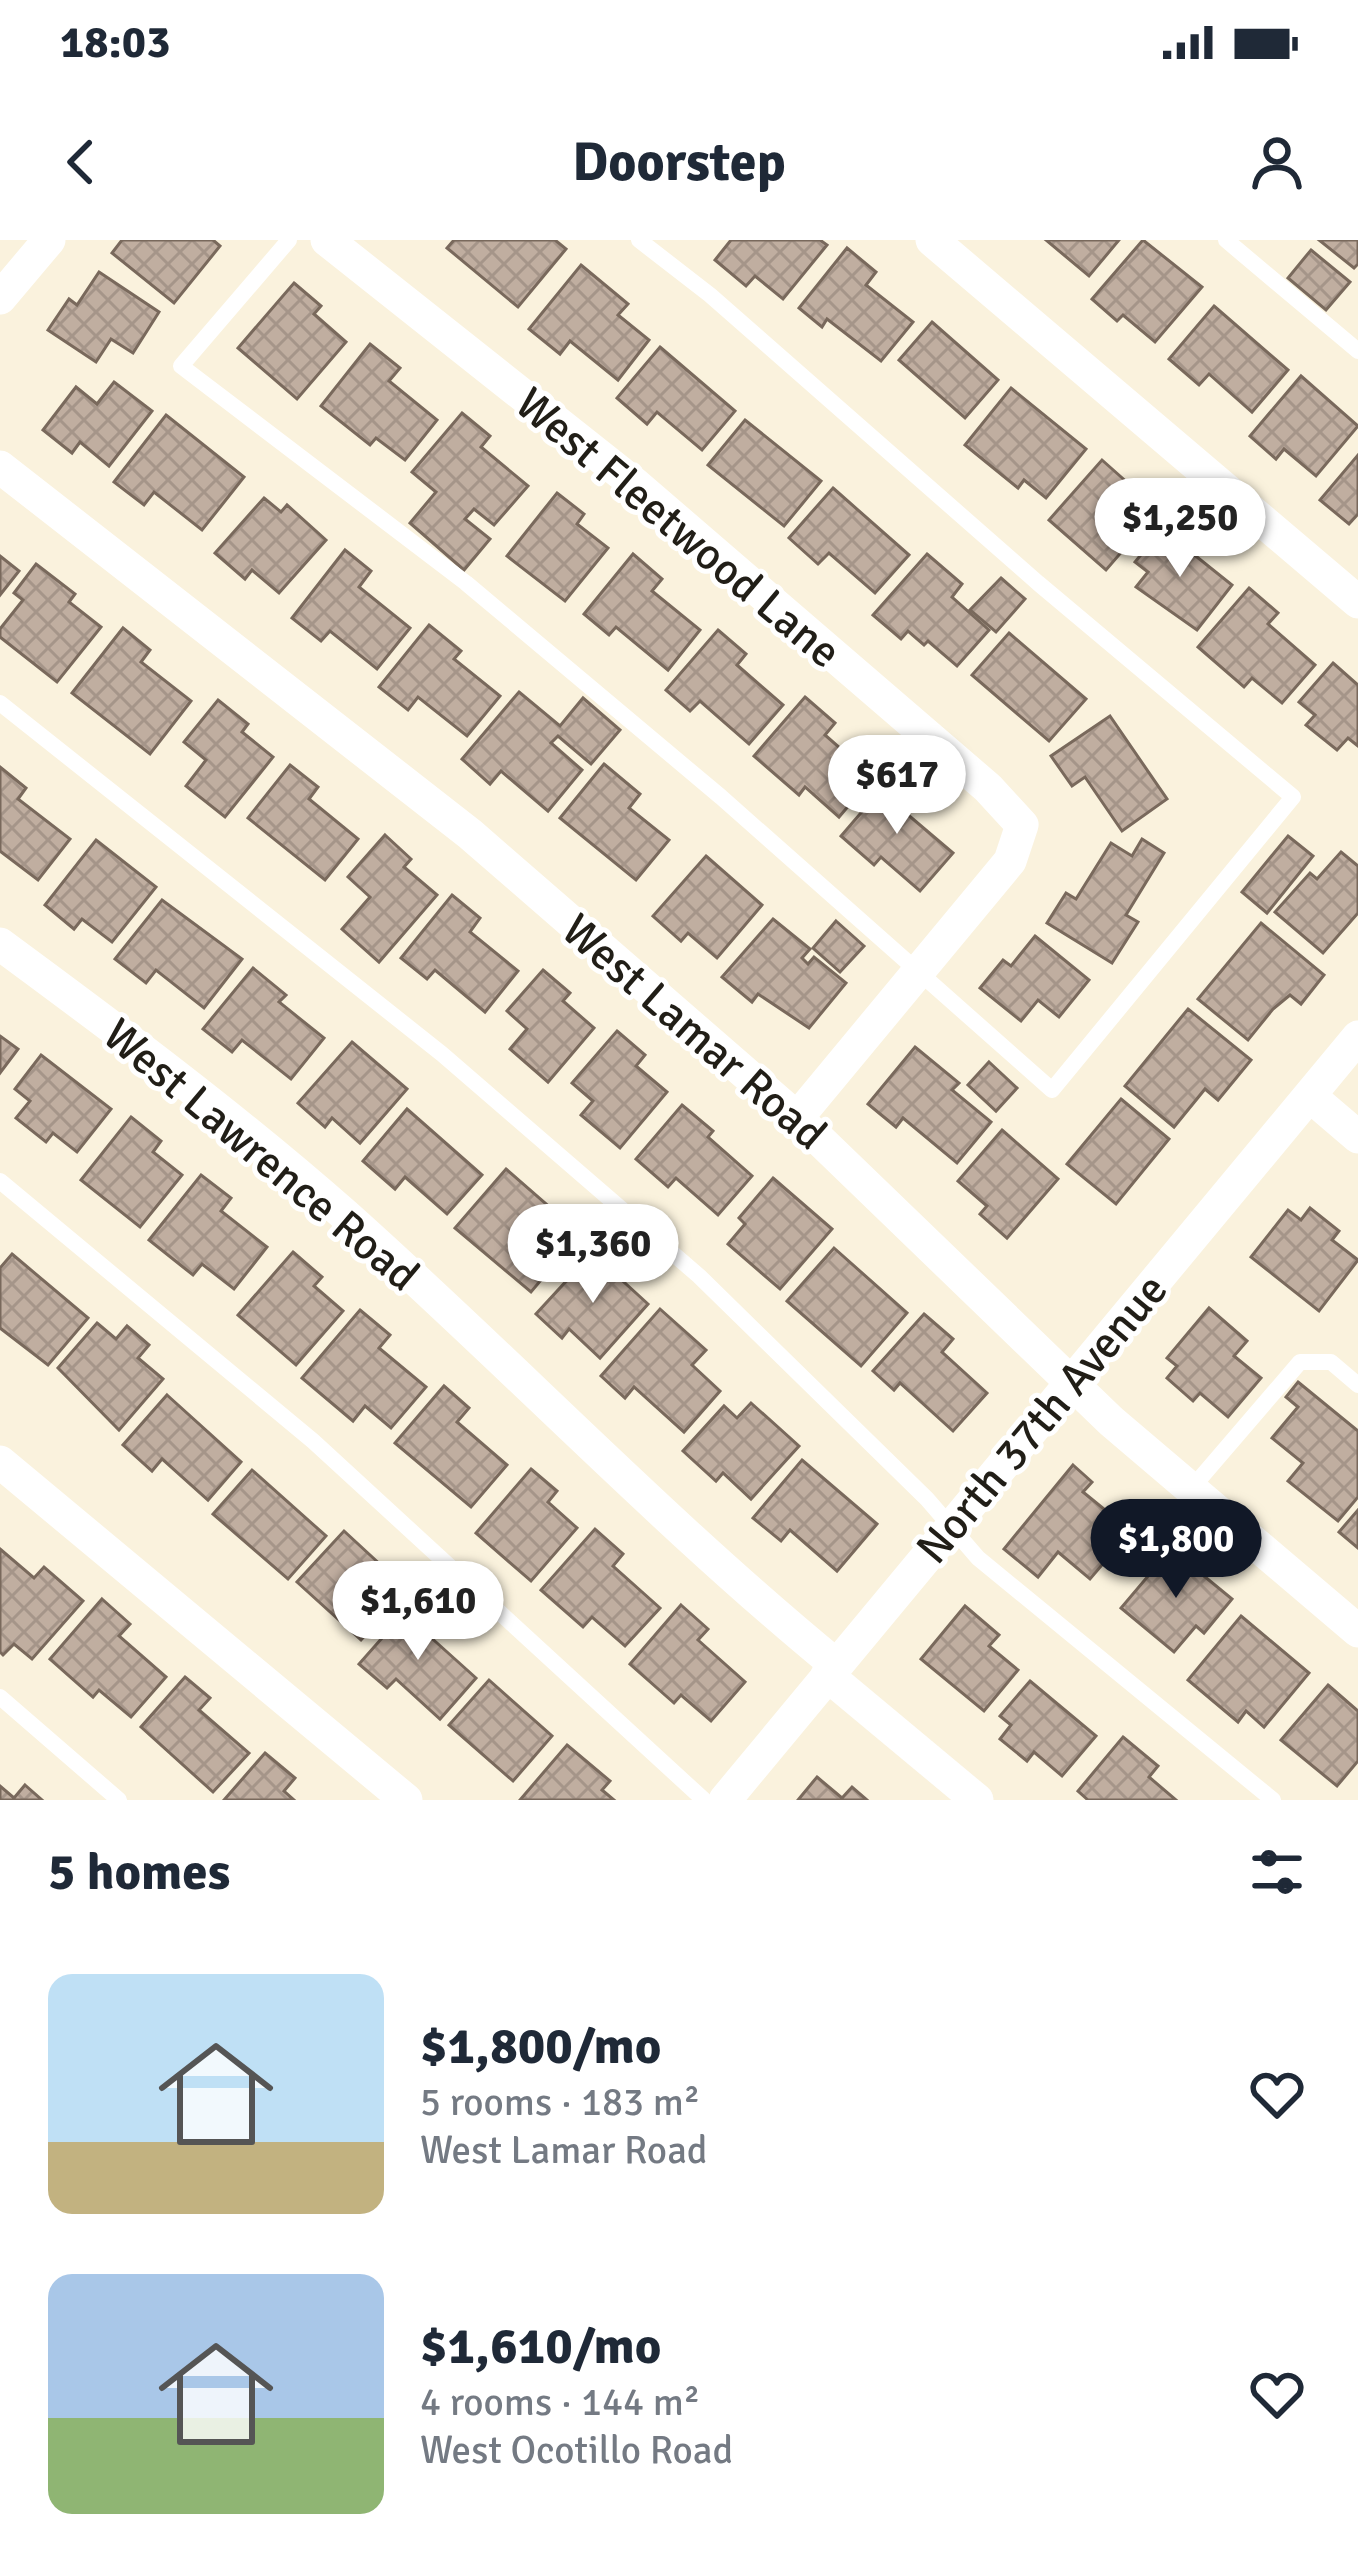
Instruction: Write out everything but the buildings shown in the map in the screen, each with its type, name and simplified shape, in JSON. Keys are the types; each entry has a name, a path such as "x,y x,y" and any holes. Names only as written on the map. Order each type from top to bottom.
{"street":[{"path":"0,298 50,240"},
{"name":"West Fleetwood Lane","path":"326,240 636,485 988,788 1022,825 1010,861 916,974"},
{"path":"932,240 1358,602"},
{"name":"West Lamar Road","path":"0,467 278,679 470,834 797,1118 1072,1381 1358,1631"},
{"name":"West Lawrence Road","path":"0,944 186,1082 344,1214 667,1519 977,1800"},
{"path":"797,1118 916,974"},
{"name":"North 37th Avenue","path":"725,1800 1358,1036"},
{"path":"1310,1096 1358,1137"},
{"path":"0,1462 406,1800"}],"lane":[{"path":"290,240 181,366 466,583 721,797 1052,1090 1293,797 1038,584 710,295 639,240"},
{"path":"1226,240 1358,351"},
{"path":"0,703 442,1054 682,1261 978,1558 1273,1800"},
{"path":"0,1181 313,1441 704,1800"},
{"path":"1191,1489 1300,1362 1331,1362 1358,1385"},
{"path":"0,1696 119,1800"}]}
